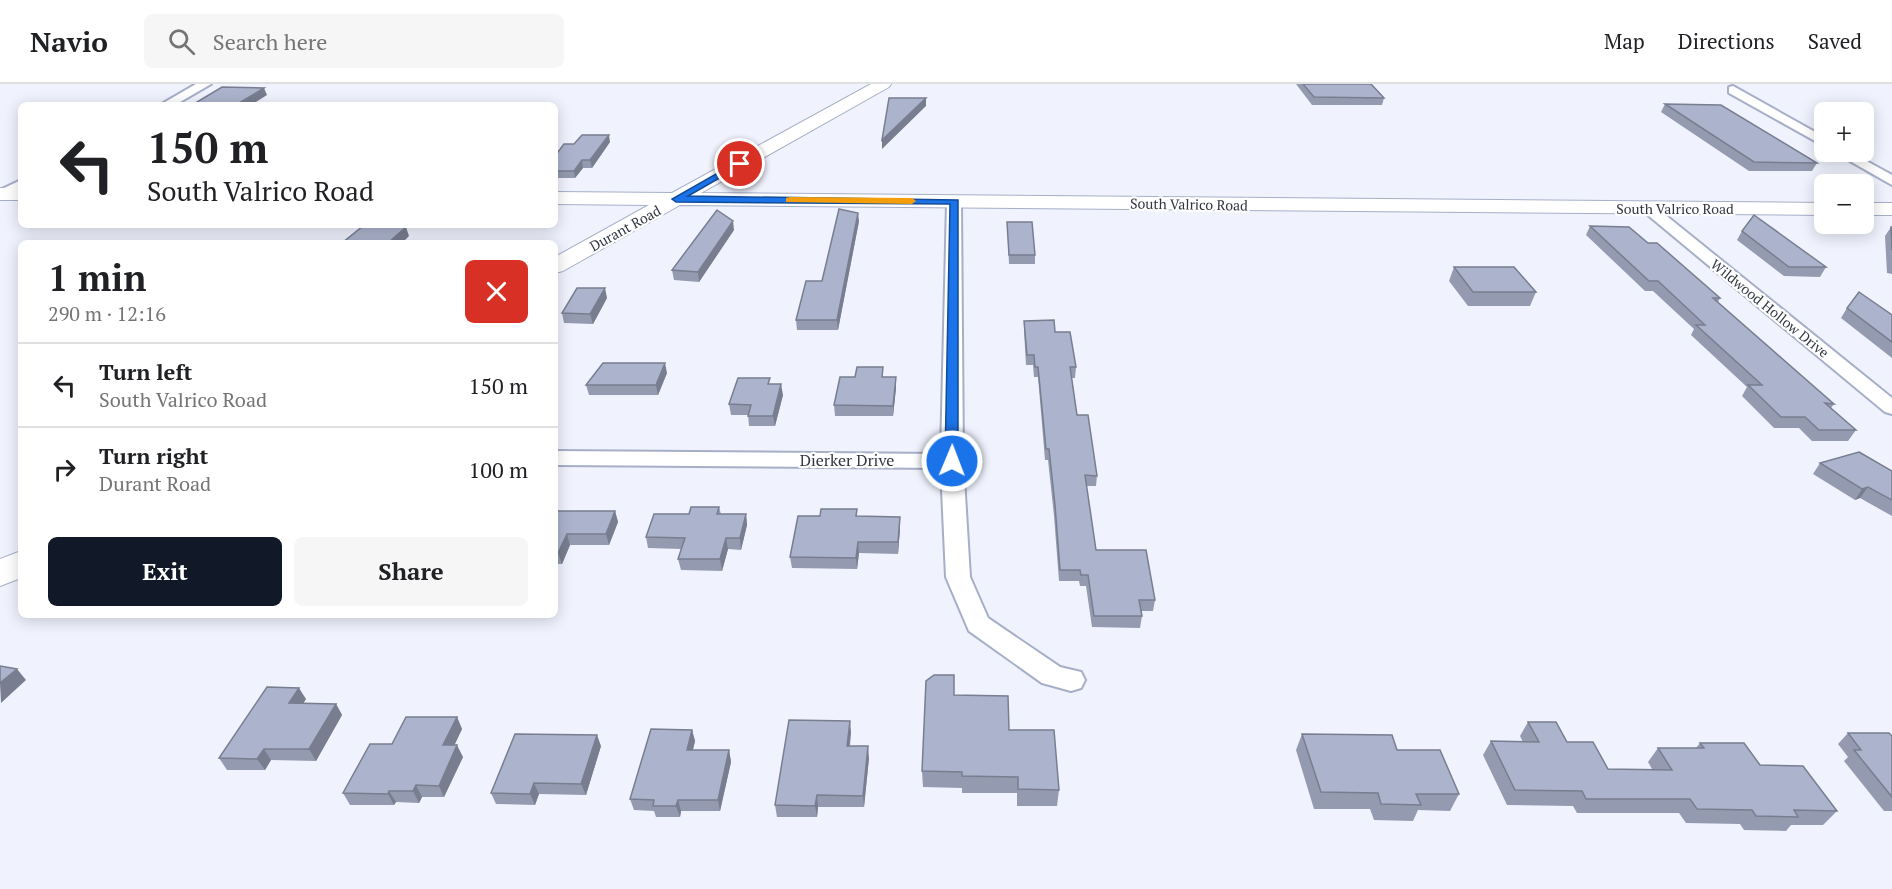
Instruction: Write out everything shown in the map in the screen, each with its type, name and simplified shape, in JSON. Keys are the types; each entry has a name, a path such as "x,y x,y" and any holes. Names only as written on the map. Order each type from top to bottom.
{"street":[{"path":"172,102 205,84"},
{"name":"Durant Road","path":"558,264 883,84"},
{"path":"1733,90 1814,135"},
{"path":"1859,162 1892,180"},
{"name":"South Valrico Road","path":"558,198 1814,209"},
{"path":"954,201 952,461 958,577 978,624 1052,675 1071,680"},
{"name":"Wildwood Hollow Drive","path":"1648,208 1892,408"},
{"path":"1874,209 1892,209"},
{"name":"Dierker Drive","path":"558,458 952,461"},
{"path":"0,574 18,565"}],"building":[{"path":"1303,84 1371,84 1384,98 1314,97"},
{"path":"222,87 264,88 241,102 197,102"},
{"path":"889,98 926,98 882,140"},
{"path":"1665,104 1721,105 1817,163 1754,162"},
{"path":"582,135 609,135 590,160 582,160 574,171 558,171 558,152 564,144 574,144"},
{"path":"839,209 858,213 837,320 796,320 806,281 822,281"},
{"path":"717,210 733,221 698,272 672,270"},
{"path":"1754,215 1826,267 1789,267 1742,231"},
{"path":"1007,222 1032,222 1035,255 1009,255"},
{"path":"1590,226 1629,227 1648,243 1657,243 1720,298 1713,298 1834,404 1825,403 1856,430 1819,430 1805,417 1781,417 1748,385 1762,385 1696,325 1705,325 1658,281 1649,281"},
{"path":"361,228 405,228 391,240 346,240"},
{"path":"1454,267 1514,267 1536,292 1473,292"},
{"path":"577,288 605,288 590,314 562,313"},
{"path":"1859,292 1892,315 1892,342 1847,308"},
{"path":"1054,320 1055,332 1070,332 1076,367 1070,367 1077,415 1088,415 1097,476 1085,475 1096,550 1146,550 1155,600 1139,600 1142,616 1094,616 1088,575 1081,575 1080,570 1060,570 1049,449 1046,449 1038,367 1035,367 1034,355 1027,355 1024,321"},
{"path":"603,363 665,363 656,385 586,385"},
{"path":"857,367 883,367 882,377 896,377 893,406 834,405 840,377 855,377"},
{"path":"738,378 770,378 768,384 781,384 773,416 748,416 751,405 729,404"},
{"path":"1859,452 1892,471 1892,500 1868,487 1862,489 1820,463"},
{"path":"691,507 719,507 717,514 746,514 740,538 726,538 720,559 678,559 685,538 646,537 654,514 689,514"},
{"path":"821,509 857,509 856,516 900,517 898,542 858,542 856,558 790,557 798,516 820,516"},
{"path":"558,511 615,511 606,534 567,534 558,553"},
{"path":"0,666 17,669 0,683"},
{"path":"934,675 954,675 954,695 1008,696 1009,730 1054,730 1059,790 1018,789 1018,777 962,776 962,772 922,771 926,681"},
{"path":"267,687 299,688 289,703 336,704 309,749 264,749 257,759 219,758"},
{"path":"406,717 457,717 443,745 457,745 439,786 416,785 413,791 389,791 388,794 343,793 370,744 392,744"},
{"path":"789,720 850,721 847,746 868,746 863,796 817,795 815,806 775,805"},
{"path":"1528,722 1556,722 1567,742 1593,742 1608,769 1672,770 1658,748 1704,748 1700,743 1744,743 1760,765 1803,766 1837,811 1794,810 1798,817 1756,816 1752,810 1697,809 1690,799 1586,799 1582,791 1515,790 1491,741 1539,742"},
{"path":"651,729 692,730 687,750 729,750 718,800 678,800 676,806 653,806 654,800 630,799"},
{"path":"1848,733 1889,733 1892,736 1892,797 1854,750 1861,750"},
{"path":"515,734 597,735 581,784 534,783 530,794 491,793"},
{"path":"1302,734 1392,735 1397,750 1440,750 1459,794 1416,794 1421,805 1381,804 1378,793 1321,792"}],"slow traffic":[{"path":"790,200 912,201"}],"route":[{"path":"740,164 676,199 954,201 952,461"}]}
